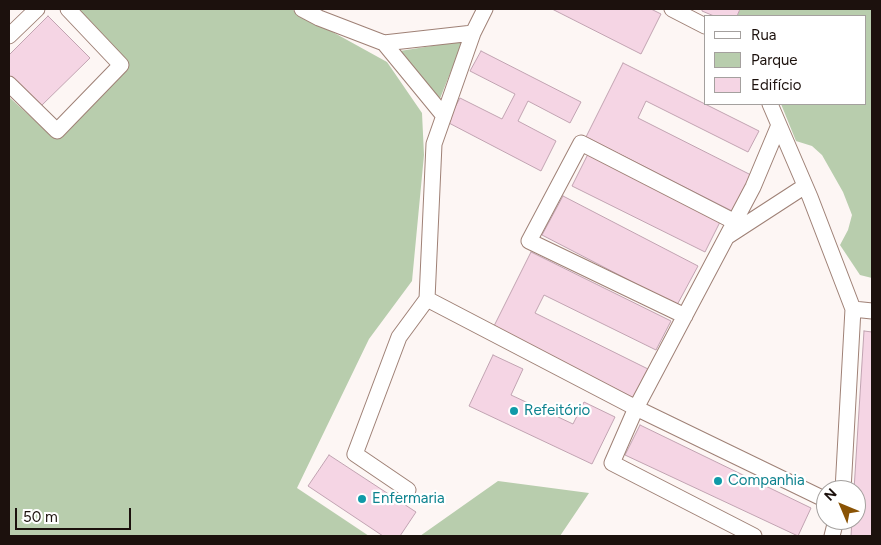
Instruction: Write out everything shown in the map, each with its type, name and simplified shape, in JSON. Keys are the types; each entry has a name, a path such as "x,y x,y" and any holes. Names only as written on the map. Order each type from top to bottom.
{"lane":[{"path":"9,36 37,9"},
{"path":"9,84 57,131 122,66 68,9"},
{"path":"302,9 319,18 384,43 473,34"},
{"path":"408,490 355,454 399,337 427,299 434,144 473,34 485,9"},
{"path":"676,10 704,25"},
{"path":"384,43 444,116"},
{"path":"770,105 805,186 853,309 844,480"},
{"path":"754,536 612,463 636,408 753,187 779,125"},
{"path":"685,316 529,241 581,142 735,222"},
{"path":"727,237 805,186"},
{"path":"427,299 636,408 816,495"},
{"path":"853,309 872,311"}],"green space":[{"path":"68,9 291,9 387,62 422,113 424,155 412,281 369,339 297,488 369,536 9,536 9,97 52,136 121,66"},
{"path":"740,9 872,9 872,278 860,275 840,245 848,230 852,215 843,192 822,155 812,146 796,141 781,105 866,105 866,15 737,15"},
{"path":"463,41 439,101 400,51"},
{"path":"498,481 589,493 560,536 420,536"}],"building":[{"path":"552,9 651,9 661,14 641,54"},
{"path":"702,9 740,9 737,15 712,15 702,11"},
{"path":"48,16 90,58 40,107 9,75 9,55"},
{"path":"481,51 581,102 570,123 528,101 518,121 556,141 541,171 447,122 460,98 502,119 515,94 470,71"},
{"path":"623,63 759,131 748,152 646,101 638,118 751,175 732,211 586,137"},
{"path":"588,154 721,220 705,252 572,186"},
{"path":"563,196 698,266 677,305 542,235"},
{"path":"531,252 671,321 656,350 544,295 535,313 648,369 634,398 493,328"},
{"path":"864,331 872,332 872,536 851,536 851,530 866,530 866,480 855,480"},
{"name":"Refeitório","path":"493,355 523,369 511,395 573,424 584,402 615,417 592,464 469,406"},
{"name":"Companhia","path":"640,425 811,508 798,536 625,455"},
{"name":"Enfermaria","path":"329,455 416,512 400,536 383,536 308,486"}],"place":[{"name":"Refeitório","path":"514,411"},
{"name":"Companhia","path":"718,481"},
{"name":"Enfermaria","path":"362,499"}]}
